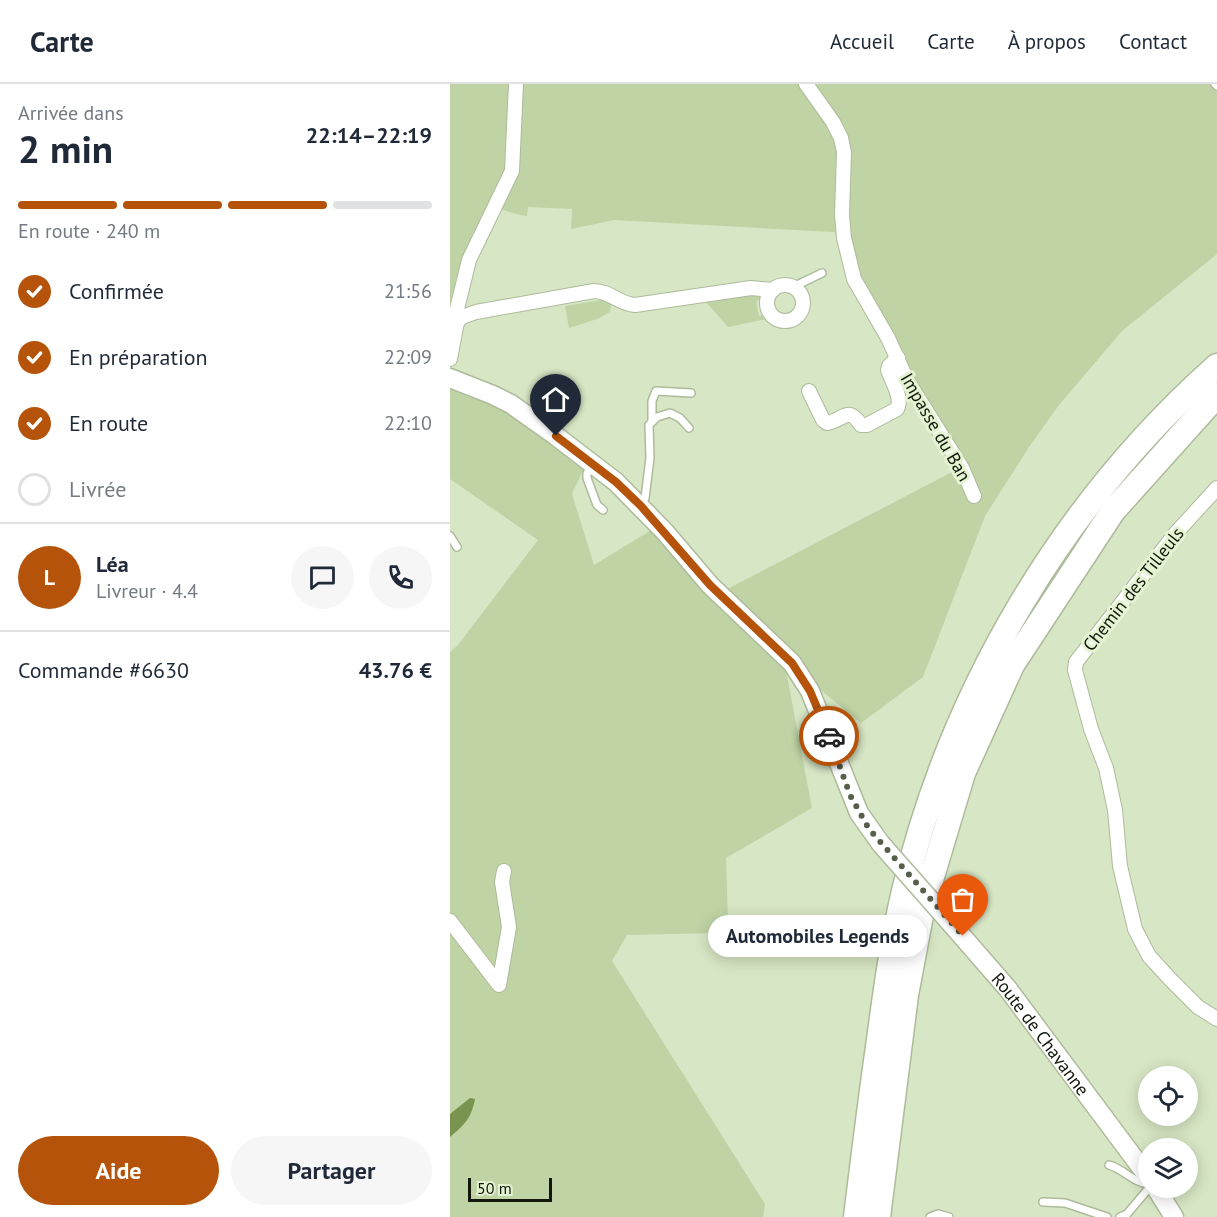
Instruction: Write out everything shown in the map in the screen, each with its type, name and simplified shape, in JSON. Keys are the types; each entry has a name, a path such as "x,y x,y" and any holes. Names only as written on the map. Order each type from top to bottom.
{"highway":[{"path":"856,1217 885,994 904,893 926,815 960,725 1010,622 1067,533 1129,456 1217,366"},
{"path":"878,1217 906,995 922,910 963,773 1012,665 1113,511 1217,395"}],"main road":[{"name":"Route de Chavanne","path":"450,378 511,404 593,465 641,506 710,585 778,649 802,678 820,713 850,795 864,821 881,844 1008,989 1138,1163"},
{"path":"1162,1198 1174,1217"}],"street":[{"path":"450,359 457,322 457,309 469,260 512,171 516,84"},
{"name":"Impasse du Ban","path":"806,84 833,122 841,138 844,152 842,215 844,238 854,279 898,358 907,380 962,468 974,496"},
{"path":"782,285 793,287 802,295 803,307 797,316 791,319 780,319 770,312 768,301 773,290 782,285"},
{"path":"457,322 462,317 476,312 594,291 605,292 622,302 635,304 751,288 773,290"},
{"name":"Impasse du Ban","path":"809,391 823,420 827,423 848,414 854,416 861,424 867,425 899,406 888,370 892,362 898,358"},
{"name":"Chemin des Tilleuls","path":"1217,488 1175,534 1076,662 1075,670 1091,729 1106,768 1115,810 1120,866 1135,929 1149,957 1198,1007 1217,1019"},
{"path":"450,921 499,985 508,927 502,882 504,871"}],"lane":[{"path":"793,287 822,273"},
{"path":"641,506 645,498 651,450 649,429 652,421 652,401 656,391 691,393"},
{"path":"652,421 663,414 670,413 680,418 689,428"},
{"path":"593,465 587,473 587,478 597,505 603,510"},
{"path":"450,536 457,547"},
{"path":"1109,1164 1138,1181"},
{"path":"1120,1217 1127,1214 1140,1198"},
{"path":"1043,1202 1065,1203 1107,1217"},
{"path":"930,1217 938,1214 949,1217"}],"shaded area":[{"path":"450,84 1217,84 1217,254 1122,331 1059,405 1029,447 985,516 923,677 861,723 784,660 812,808 726,858 728,922 720,933 627,935 612,961 765,1204 763,1217 450,1217 450,652 458,645 538,540 450,479 450,387 510,409 585,466 572,494 594,565 653,529 710,598 956,470 860,285 850,233 614,220 571,229 572,209 528,207 527,216 490,205 456,278 450,306"},
{"path":"752,293 760,295 761,299 756,301 759,316 765,315 767,319 728,327 706,299"},
{"path":"601,300 611,304 610,312 569,328 565,306"},
{"path":"470,1098 475,1099 469,1116 450,1137 450,1114"}],"way so far":[{"path":"829,736 850,795 869,829 963,936"}],"place":[{"name":"Automobiles Legends","path":"963,936"}],"route":[{"path":"556,436 616,482 641,506 710,585 792,663 810,691 829,736"}]}
